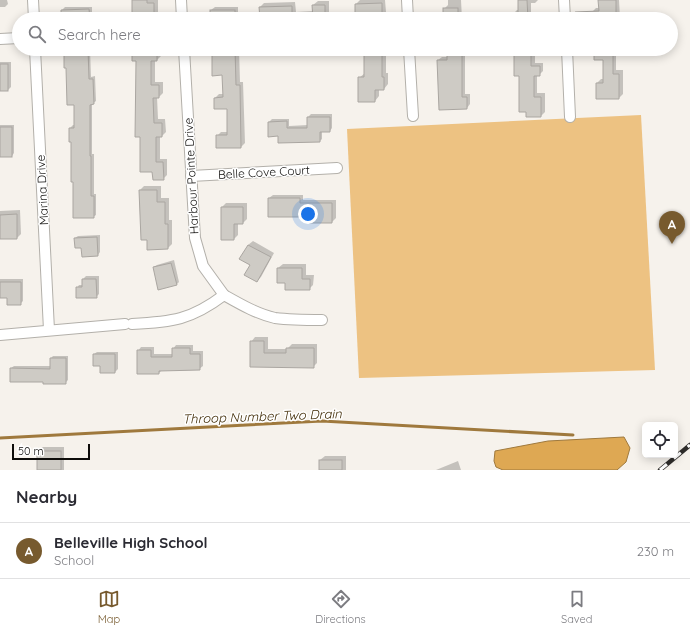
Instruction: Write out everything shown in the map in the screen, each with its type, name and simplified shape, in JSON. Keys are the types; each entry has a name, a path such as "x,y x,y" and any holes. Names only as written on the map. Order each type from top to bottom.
{"street":[{"path":"33,0 34,12"},
{"path":"181,0 182,12"},
{"path":"407,0 408,12"},
{"path":"564,0 565,12"},
{"path":"0,39 12,38"},
{"name":"Marina Drive","path":"35,56 49,330"},
{"name":"Harbour Pointe Drive","path":"184,56 195,238 203,266 224,295"},
{"path":"409,56 413,116"},
{"path":"567,56 570,116"},
{"name":"Belle Cove Court","path":"191,176 337,168"},
{"path":"0,335 178,320 211,305 224,295 249,309 274,318 293,320 322,320"}],"shaded area":[{"path":"641,115 655,370 359,378 347,129"},
{"path":"624,437 630,448 626,462 617,470 503,470 496,467 494,461 495,451 548,441"}],"building":[{"path":"132,0 147,0 147,3 154,3 154,12 132,12"},
{"path":"518,0 527,0 528,12 518,12"},
{"path":"598,0 616,0 616,12 575,12 599,11"},
{"path":"382,3 382,12 355,12 355,4"},
{"path":"312,5 325,5 325,12 312,12"},
{"path":"292,6 292,12 259,12 259,7"},
{"path":"443,8 458,8 458,12 443,12"},
{"path":"89,9 89,12 61,12 61,10"},
{"path":"210,10 235,10 235,12 210,12"},
{"path":"64,56 88,56 89,79 93,79 94,104 90,105 90,156 91,196 94,196 94,218 73,218 73,182 71,182 71,142 69,142 69,128 74,128 74,105 67,105 66,68 64,68"},
{"path":"132,56 157,56 157,61 151,61 151,85 159,85 159,98 153,98 154,123 162,123 162,137 156,137 156,162 163,162 164,180 153,180 152,172 140,172 140,137 135,137 136,61 132,61"},
{"path":"212,56 235,56 236,85 240,85 241,148 216,148 216,135 227,135 227,109 214,109 214,98 223,97 222,75 212,76"},
{"path":"364,56 382,56 382,77 384,77 384,90 375,90 375,102 358,102 358,77 364,77"},
{"path":"447,56 462,56 462,97 467,97 467,109 439,110 437,60 447,60"},
{"path":"514,56 531,56 531,66 540,66 540,76 534,76 534,97 541,97 541,117 526,117 526,112 519,112 519,76 514,76"},
{"path":"594,56 613,56 613,74 619,74 619,99 596,99 596,83 603,83 603,60 594,60"},
{"path":"0,64 8,64 8,91 0,91"},
{"path":"307,117 330,117 330,132 320,132 320,142 278,143 278,136 268,137 268,122 287,121 287,128 307,128"},
{"path":"0,127 12,127 12,157 0,157"},
{"path":"139,190 157,190 157,202 165,202 165,224 168,224 168,249 147,250 147,240 141,240"},
{"path":"268,198 300,198 300,203 332,203 332,223 309,223 309,217 268,217"},
{"path":"221,207 243,207 243,224 234,224 234,240 221,240"},
{"path":"17,214 17,239 0,239 0,215"},
{"path":"97,237 98,256 82,257 81,248 75,248 74,238"},
{"path":"248,245 271,257 257,282 244,275 250,265 239,259"},
{"path":"171,263 177,285 158,290 153,267"},
{"path":"277,268 302,268 302,279 310,279 310,290 285,290 285,283 277,283"},
{"path":"82,279 96,279 97,298 76,298 76,287 82,287"},
{"path":"0,282 21,282 21,305 7,305 7,298 0,298"},
{"path":"250,341 264,341 264,353 286,353 286,348 314,348 314,368 250,367"},
{"path":"172,348 190,348 190,354 200,354 200,370 159,371 159,374 137,374 137,350 151,350 151,357 172,357"},
{"path":"93,354 115,354 115,373 100,373 100,366 93,366"},
{"path":"50,358 66,358 66,384 10,382 10,368 50,369"},
{"path":"37,451 61,451 61,470 37,470"},
{"path":"319,460 342,460 342,470 319,470"}],"waterway":[{"name":"Throop Number Two Drain","path":"0,438 322,421 573,435"}],"railway":[{"path":"660,470 690,445"}],"place":[{"name":"Belleville High School","path":"672,244"}]}
